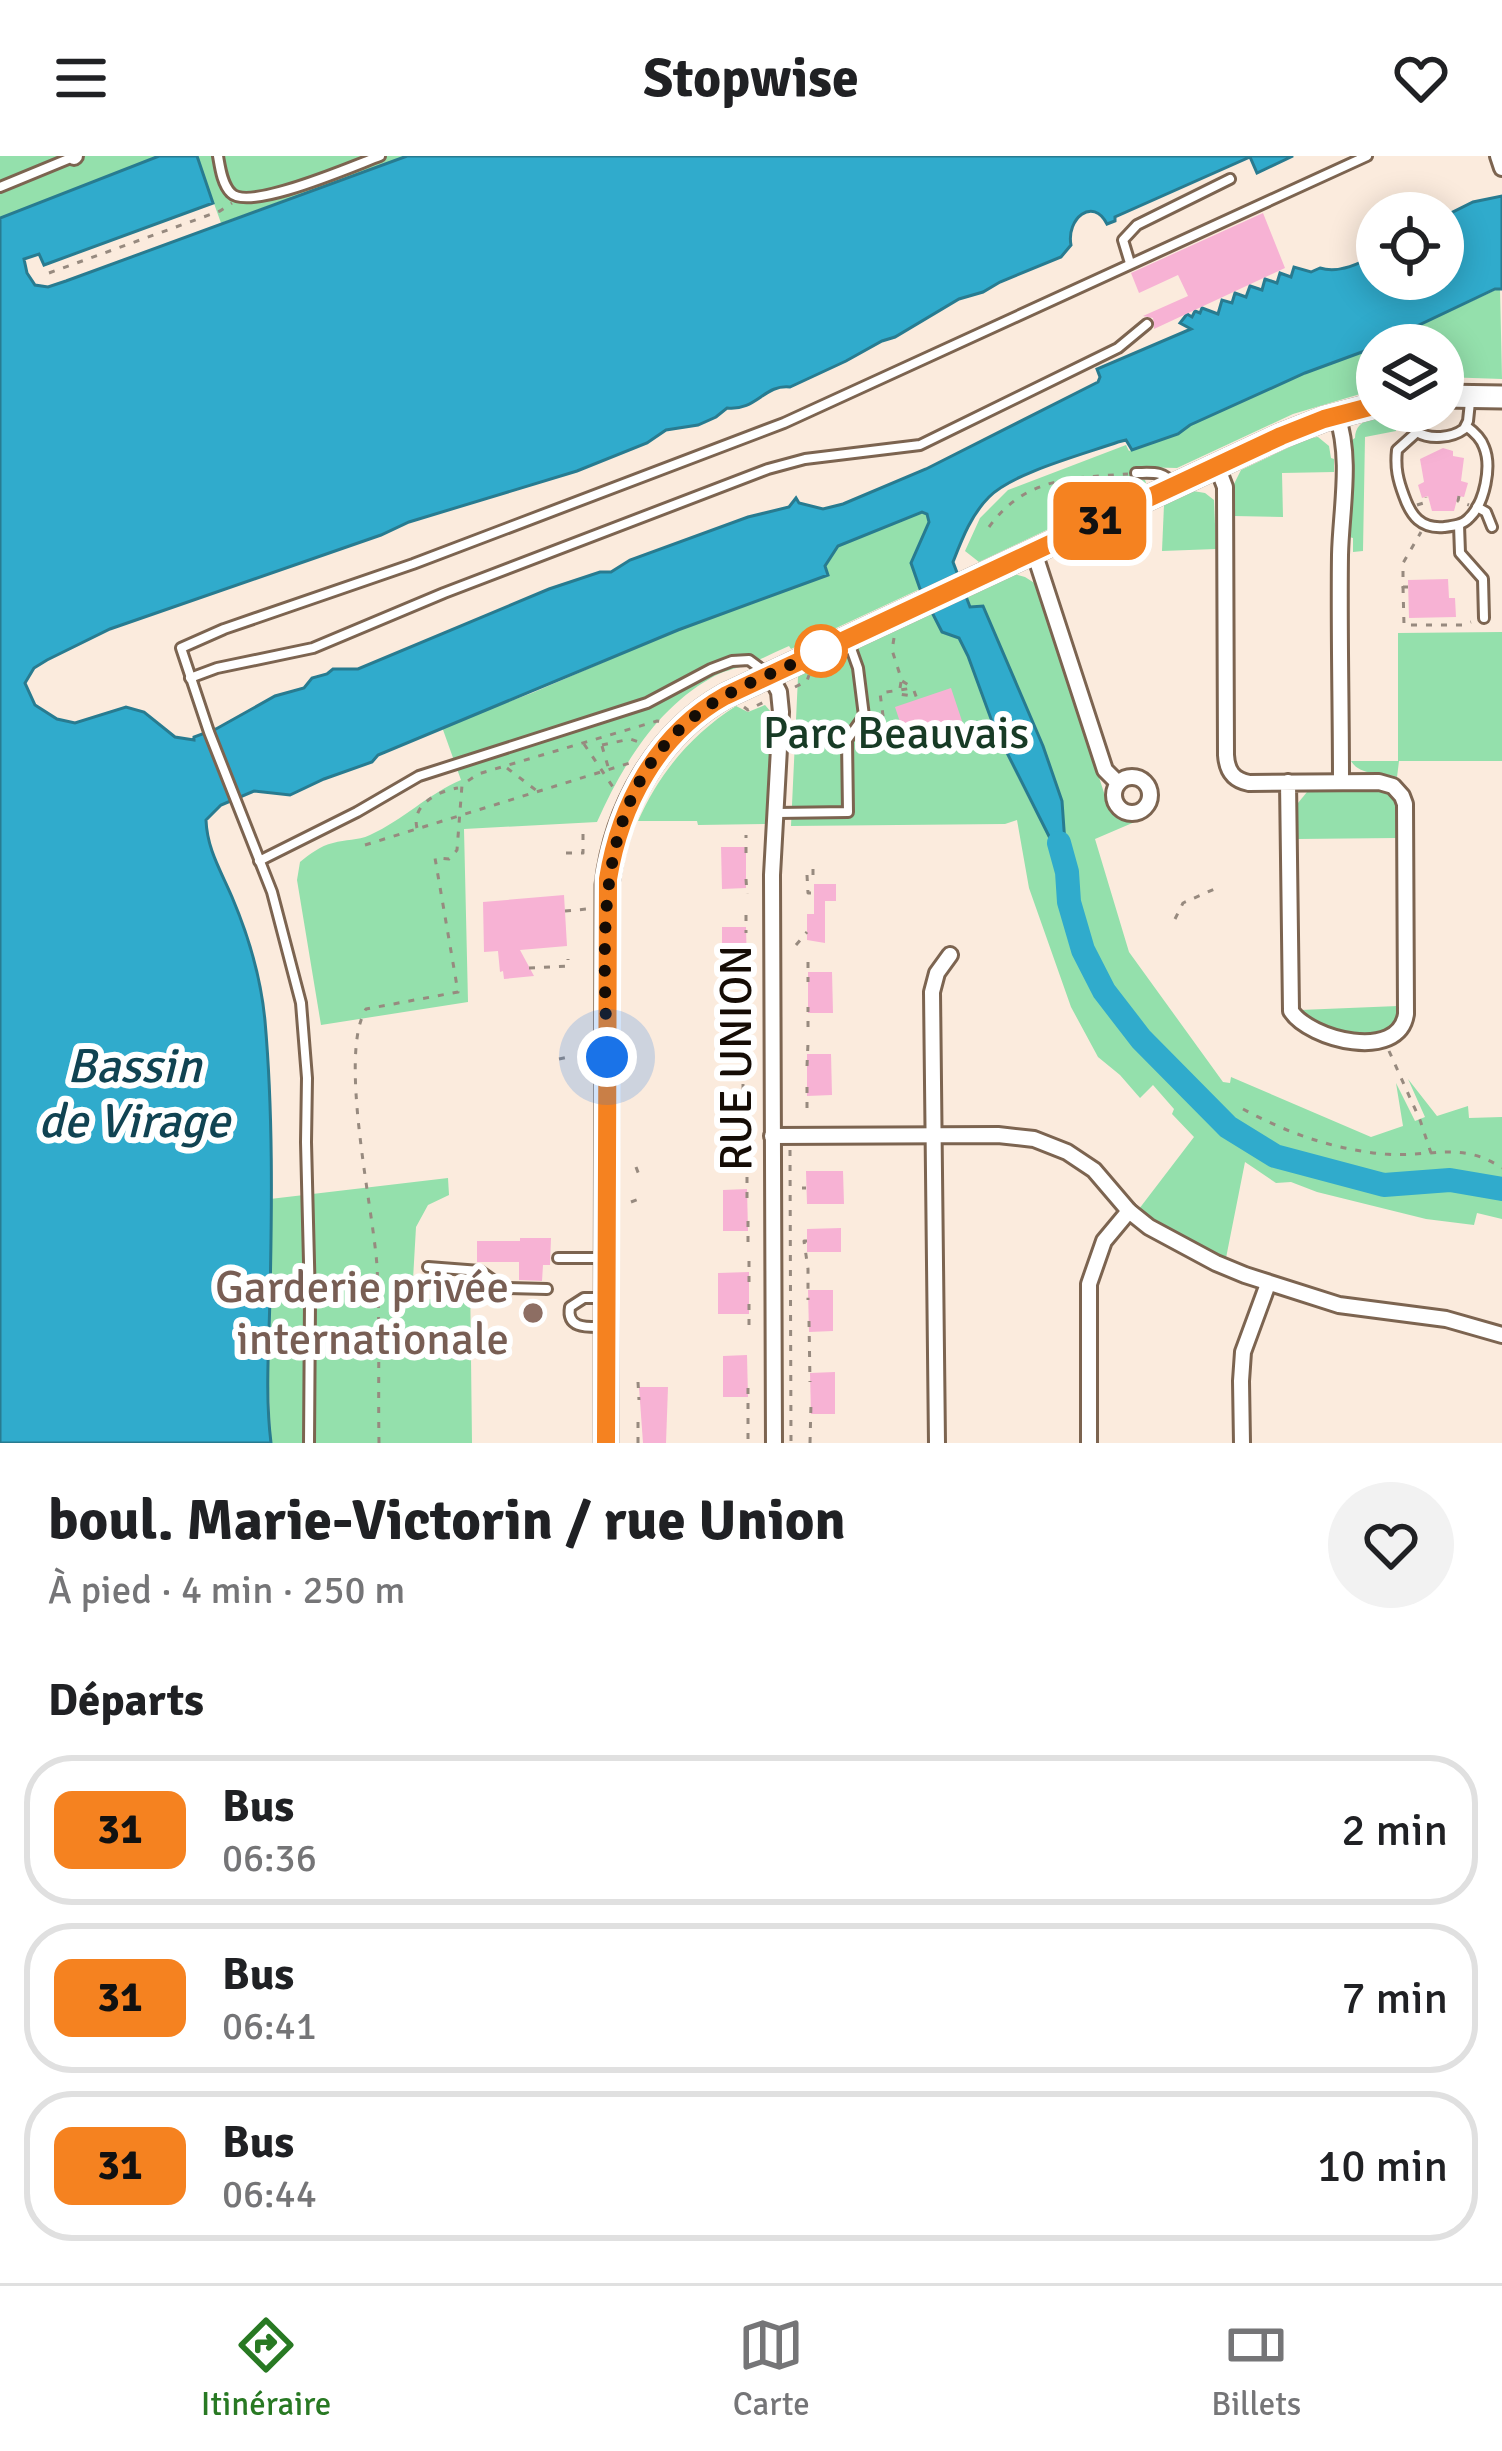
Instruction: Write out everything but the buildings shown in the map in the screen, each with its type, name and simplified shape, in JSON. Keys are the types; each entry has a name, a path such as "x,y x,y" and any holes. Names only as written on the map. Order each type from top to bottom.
{"street":[{"path":"1498,156 1502,168"},
{"path":"1464,396 1502,397"},
{"path":"607,1443 607,896 615,843 640,784 677,733 713,703 848,639 903,619 977,578 1293,431 1356,410"},
{"path":"1337,415 1344,485 1341,781"},
{"path":"1217,466 1225,487 1229,771 1239,780 1387,783 1399,790 1405,804 1406,1014 1398,1034 1387,1040 1342,1039 1302,1024 1291,1011 1288,782"},
{"path":"1034,552 1105,770 1118,783"},
{"name":"RUE UNION","path":"770,675 780,700 772,875 774,1443"},
{"path":"937,1443 932,992 937,973 950,955"},
{"path":"772,1136 1018,1136 1051,1144 1094,1170 1149,1227 1268,1284 1339,1305 1432,1317 1502,1335"},
{"path":"1089,1443 1089,1284 1104,1241 1130,1211"},
{"path":"1241,1443 1241,1366 1268,1284"}],"lane":[{"path":"0,187 75,156"},
{"path":"218,156 225,183 236,196 248,199 380,156"},
{"path":"309,1443 306,1043 279,914 208,732 181,648 224,628 412,564 722,448 1366,156"},
{"path":"1127,268 1123,243 1137,225 1230,179"},
{"path":"190,678 314,648 767,469 805,459 920,445 1118,348 1147,324"},
{"path":"1464,428 1470,396"},
{"path":"1461,432 1427,437 1417,432 1397,450 1397,477 1407,507 1424,526 1459,524 1477,507 1486,476 1486,451 1466,426"},
{"path":"1136,473 1166,476 1174,486"},
{"path":"1477,507 1486,512 1492,526"},
{"path":"1459,524 1460,553 1484,579 1484,618"},
{"path":"777,813 848,812 847,740 864,716 858,668 848,639"},
{"path":"260,861 418,776 646,703 732,661 748,660 770,675"},
{"path":"558,1258 607,1258"},
{"path":"486,1262 486,1273"},
{"path":"428,1267 486,1273 504,1288 548,1289"},
{"path":"608,1298 579,1299 569,1310 574,1324 608,1327"}],"path":[{"path":"49,273 220,211 236,196"},
{"path":"989,527 1005,507 1032,490 1062,480 1136,473"},
{"path":"1424,526 1403,563 1404,626 1463,625"},
{"path":"898,690 903,696 916,697 913,688 902,681 892,650 903,619"},
{"path":"898,690 902,681"},
{"path":"886,746 880,693 913,688"},
{"path":"737,703 748,710 764,703"},
{"path":"601,741 662,720"},
{"path":"793,727 845,726"},
{"path":"860,746 937,746 936,733"},
{"path":"601,741 609,770"},
{"path":"584,743 614,788"},
{"path":"417,828 417,811 478,774 584,743 642,743"},
{"path":"365,845 628,764"},
{"path":"507,766 537,792"},
{"path":"379,1443 377,1265 357,1098 356,1040 365,1009 458,992 435,859 449,859 457,850 460,788"},
{"path":"566,853 583,853 583,831"},
{"path":"746,835 746,854"},
{"path":"813,862 808,893 814,893"},
{"path":"746,879 746,894"},
{"path":"1175,919 1183,903 1220,887"},
{"path":"565,911 591,909"},
{"path":"746,915 746,933"},
{"path":"796,945 807,932"},
{"path":"529,968 568,966 568,959"},
{"path":"746,962 747,1015"},
{"path":"808,962 808,982"},
{"path":"558,967 559,974"},
{"path":"808,1007 808,1027"},
{"path":"747,1036 747,1059"},
{"path":"807,1066 808,1042"},
{"path":"1389,1049 1431,1154"},
{"path":"559,1060 568,1057"},
{"path":"743,1084 743,1094"},
{"path":"807,1084 807,1108"},
{"path":"1244,1109 1279,1128 1351,1149 1388,1155 1472,1152 1502,1168"},
{"path":"733,1120 740,1121 741,1113"},
{"path":"733,1132 740,1133 740,1145"},
{"name":"RUE UNION","path":"790,1147 791,1443"},
{"path":"636,1167 639,1174"},
{"path":"747,1177 748,1200"},
{"path":"631,1202 638,1199"},
{"path":"748,1221 748,1245"},
{"path":"807,1241 808,1300"},
{"path":"748,1262 749,1284"},
{"path":"749,1304 749,1325"},
{"path":"809,1321 810,1382"},
{"path":"638,1382 639,1400"},
{"path":"748,1388 748,1443"},
{"path":"810,1443 811,1403"},
{"path":"638,1422 638,1443 643,1443"}],"green space":[{"path":"0,156 159,156 0,218"},
{"path":"197,156 407,156 221,223"},
{"path":"1500,288 1502,379 1464,378 1464,324 1422,324"},
{"path":"1356,353 1356,395 1293,414 1177,468 1135,467 1137,479 1146,483 979,562 965,551 980,518 1008,490 1126,445 1129,451 1178,434"},
{"path":"1356,431 1391,432 1365,437 1363,551 1353,552 1353,538 1349,537"},
{"path":"1318,437 1329,446 1334,472 1282,473 1283,517 1234,516 1233,486 1241,470"},
{"path":"1193,491 1214,500 1216,549 1162,551 1164,505"},
{"path":"922,512 929,522 911,563 920,589 791,649 720,674 691,691 643,741 597,822 464,829 468,1002 321,1025 297,880 300,862 324,846 382,829 461,780 442,727 827,575 825,566 838,546"},
{"name":"Parc Beauvais","path":"1014,574 1036,584 1109,808 1122,819 1137,821 1095,839 1129,952 1223,1082 1230,1083 1231,1077 1371,1137 1403,1126 1396,1083 1415,1121 1425,1117 1408,1079 1437,1116 1468,1106 1469,1118 1502,1117 1502,1219 1477,1213 1474,1225 1426,1219 1291,1182 1276,1183 1245,1162 1226,1258 1156,1222 1139,1209 1194,1137 1153,1085 1140,1098 1098,1057 1071,1007 1029,888 1017,820 1005,824 791,826 798,677 932,613 942,632 959,638 993,727 1035,811 966,597"},
{"path":"1502,632 1502,761 1399,761 1397,777 1355,766 1351,761 1398,761 1398,633"},
{"path":"765,705 772,726 769,824 638,821 656,786 705,729 736,706 748,712"},
{"path":"1378,791 1395,801 1396,838 1297,839 1298,803 1307,792"},
{"path":"1398,1006 1395,1024 1372,1033 1332,1028 1300,1010"},
{"path":"448,1178 449,1195 428,1205 416,1227 412,1297 436,1300 470,1274 472,1443 271,1443 270,1199"}],"water":[{"name":"Bassin de Virage","path":"159,156 197,156 213,203 44,265 39,254 24,259 35,285 48,287 407,156 1293,156 1257,173 1250,157 1107,224 1088,211 1077,220 1071,245 1061,257 959,299 895,337 790,387 773,389 746,406 727,408 698,425 666,430 647,443 577,471 409,522 110,629 34,668 25,683 35,705 57,719 75,723 126,707 144,712 175,737 194,740 275,696 304,688 312,678 333,669 358,669 549,589 611,572 630,560 789,507 796,498 823,509 926,469 1098,382 1097,369 1191,329 1180,323 1187,314 1192,317 1202,308 1218,314 1222,300 1232,303 1235,293 1246,297 1250,286 1262,290 1265,279 1277,283 1280,273 1291,277 1294,267 1311,272 1356,264 1356,300 1464,300 1464,206 1502,196 1502,289 1421,324 1356,324 1356,354 1305,373 1178,434 1132,450 1126,440 1118,442 1031,472 1000,488 977,512 953,562 970,607 983,606 1043,746 1062,801 1067,872 994,727 959,638 942,632 920,589 911,563 929,522 922,512 838,546 825,566 828,575 678,630 290,795 254,791 221,805 206,820 209,841 249,942 265,1021 271,1158 271,1443 0,1443 0,218"}],"waterway":[{"path":"1059,843 1083,950 1104,991 1141,1039 1228,1127 1275,1156 1384,1185 1450,1180 1502,1189"}],"bus line":[{"name":"31","path":"606,1443 608,879 626,810 657,757 701,711 725,696 1281,436 1356,411"}],"place":[{"name":"Garderie privée internationale","path":"533,1313"}],"route":[{"path":"607,1057 608,879 621,823 640,784 667,744 701,711 821,651"}]}
